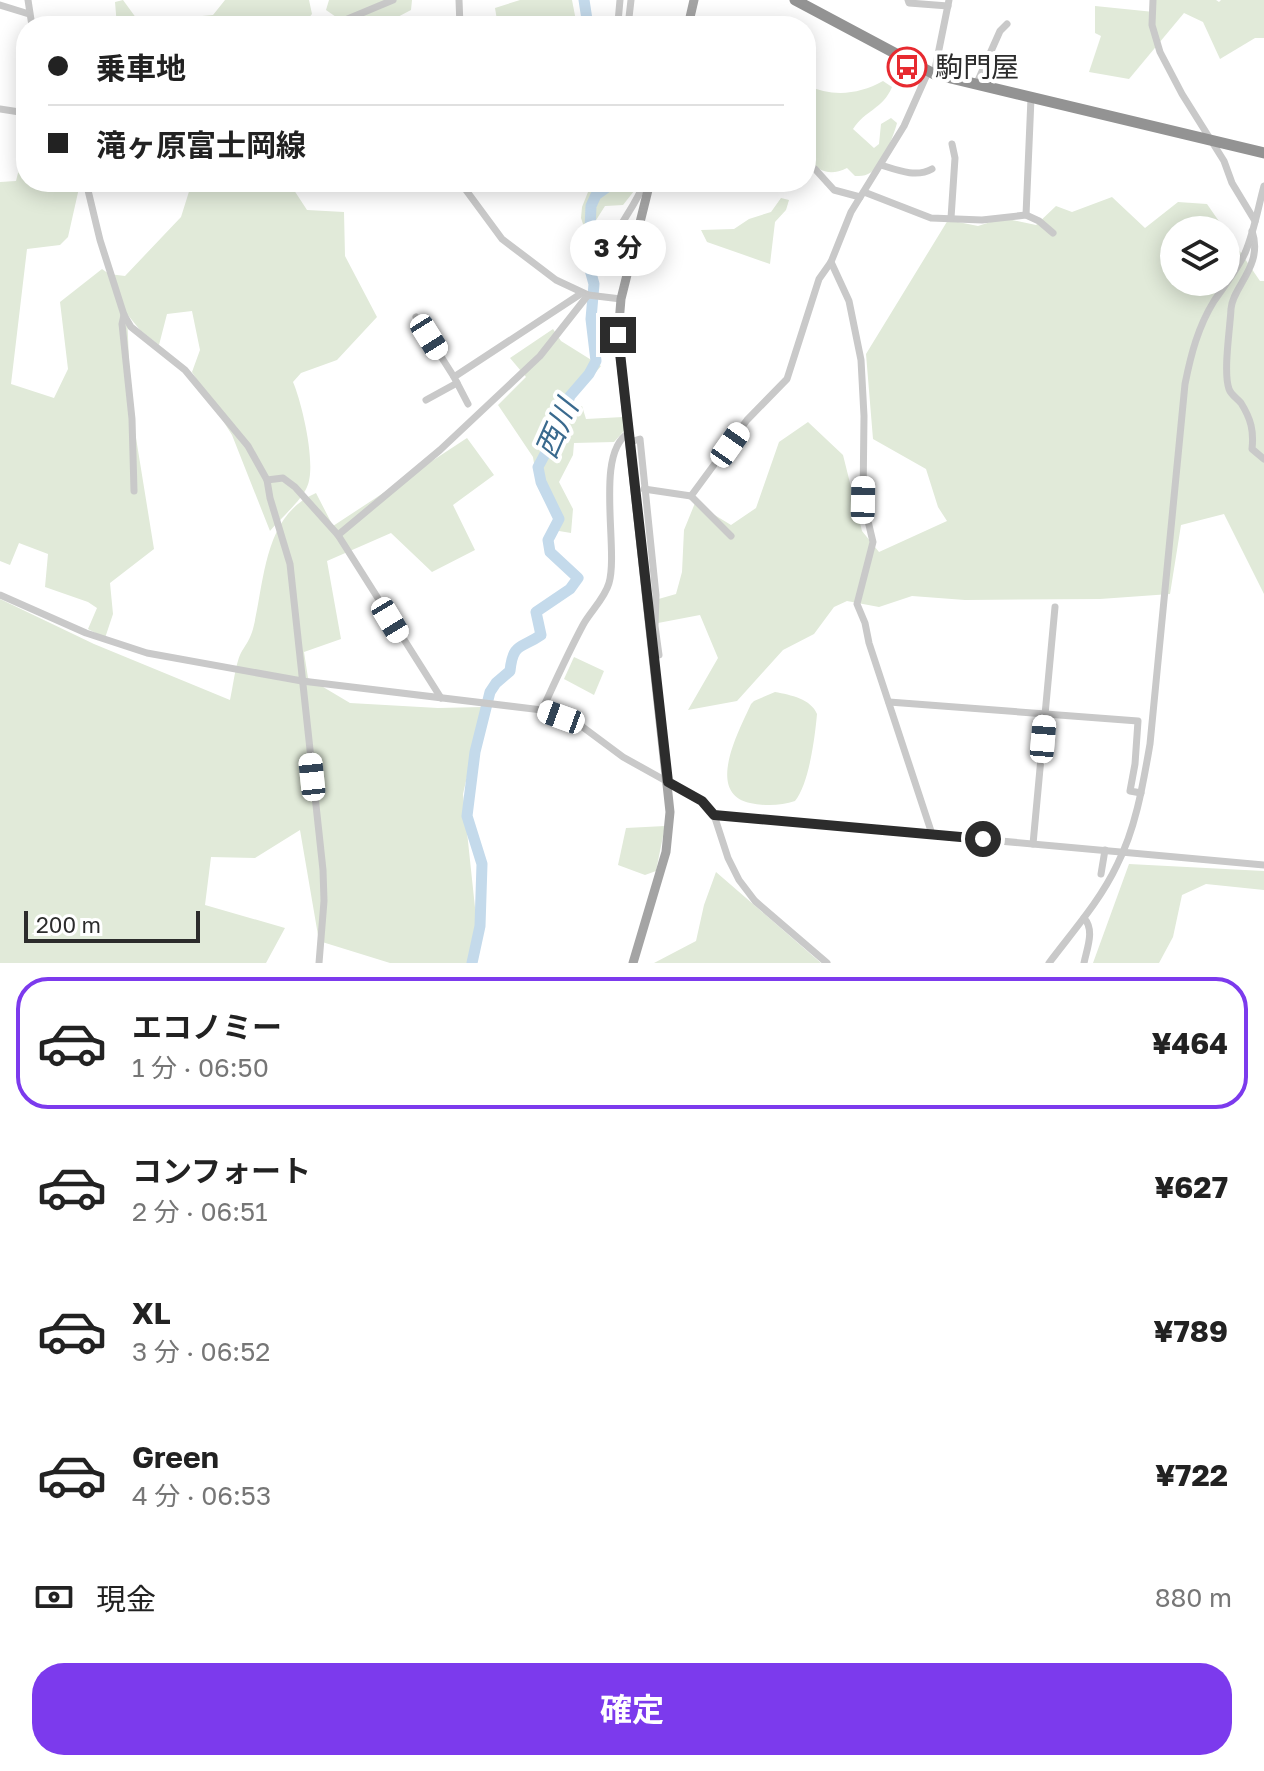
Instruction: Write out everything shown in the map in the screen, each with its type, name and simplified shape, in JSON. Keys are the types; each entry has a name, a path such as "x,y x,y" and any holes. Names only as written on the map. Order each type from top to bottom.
{"highway":[{"path":"795,0 931,73 1264,153"}],"main road":[{"path":"633,963 666,852 670,812 618,335 621,299 639,232 646,192"}],"street":[{"path":"0,5 29,14 28,0"},
{"path":"355,16 393,0"},
{"path":"691,496 747,420 787,379 819,279 831,262 862,194 904,126 931,73 949,3 909,3 908,0"},
{"path":"1153,0 1152,25 1160,52 1255,221"},
{"path":"976,85 1000,31 1007,24"},
{"path":"1026,215 1031,98"},
{"path":"951,218 955,158 952,144"},
{"path":"881,165 916,173 932,169"},
{"path":"816,170 834,190 862,194 920,215 982,220 1026,215 1053,233"},
{"path":"1049,963 1084,918 1118,864 1141,793 1150,744 1185,384 1191,351 1252,231 1264,186"},
{"path":"89,192 124,315 131,327 185,370 248,446 267,480 290,564 323,870 319,963"},
{"path":"467,192 502,239 556,280 585,294 621,299"},
{"path":"609,251 612,238 642,192"},
{"path":"1252,231 1258,248 1254,270 1232,301 1226,372 1230,392 1239,400 1251,422 1254,432 1252,449 1264,459"},
{"path":"639,232 650,234"},
{"path":"831,262 849,301 864,393 863,500 873,542 857,604 932,834"},
{"path":"426,400 585,294"},
{"path":"338,535 440,450 540,356 585,294"},
{"path":"124,315 122,324 132,419 134,491"},
{"path":"416,317 468,404"},
{"path":"542,710 583,624 609,584 612,467 616,446 622,437 640,439 659,655"},
{"path":"267,480 283,478 295,487 338,535 441,698"},
{"path":"644,489 691,496 731,536"},
{"path":"0,595 86,633 147,653 302,681 542,710 580,725 623,757 702,801 714,815 739,880 755,901 827,963"},
{"path":"1033,844 1055,607"},
{"path":"889,702 1138,721 1130,791 1141,793"},
{"path":"714,815 1264,865"},
{"path":"1101,874 1105,850"},
{"path":"1084,918 1090,931 1084,963"}],"green space":[{"path":"123,0 135,16 116,16 115,2"},
{"path":"225,0 309,0 312,14 202,16 213,15"},
{"path":"329,0 412,0 411,10 400,16 335,16 326,10"},
{"path":"520,0 572,0 575,16 496,16 495,8"},
{"path":"1156,0 1264,0 1264,38 1255,38 1220,59 1203,22 1184,13 1129,79 1089,72 1101,36 1095,33 1095,6 1154,12"},
{"path":"883,81 892,87 879,105 853,129 874,148 879,144 881,124 891,118 897,123 878,166 859,176 847,168 830,172 820,169 816,166 816,89 845,93"},
{"path":"16,181 16,192 78,192 68,237 60,245 27,249 11,384 54,398 68,369 60,302 102,269 109,274 125,276 181,217 189,192 295,192 307,210 344,212 345,256 377,317 337,360 301,373 293,382 307,434 310,477 300,498 270,531 232,435 192,372 200,350 192,311 167,314 159,345 140,330 127,314 131,407 154,549 110,583 113,614 105,638 88,629 97,608 45,587 48,554 19,543 10,565 0,561 0,182"},
{"path":"588,192 633,192 623,205 605,206 591,228 595,266 583,267 577,262 586,233 581,218"},
{"path":"1112,197 1145,228 1160,216 1160,296 1240,296 1240,252 1260,281 1264,281 1264,594 1224,514 1181,525 1170,594 1100,599 965,600 912,596 879,607 847,601 834,607 814,634 783,650 737,701 688,710 718,658 700,615 658,623 655,600 676,594 682,572 684,530 695,503 731,525 756,508 779,442 808,422 843,455 862,531 879,552 947,521 938,507 926,469 873,439 866,354 948,220 978,226 1003,218 1036,225 1056,206 1072,212"},
{"path":"781,198 789,200 786,210 775,222 770,264 707,242 701,230 734,229 749,219 771,212"},
{"path":"1178,202 1207,204 1215,216 1160,216"},
{"path":"553,329 561,341 601,366 568,406 570,417 582,406 586,419 623,417 624,431 614,442 574,443 573,455 559,482 573,509 571,533 559,531 556,514 537,482 533,457 498,405 526,377 510,358"},
{"path":"467,438 494,475 453,505 475,550 432,572 391,533 327,561 341,639 304,652 308,678 350,703 483,707 463,794 478,936 474,963 390,963 319,941 300,830 255,858 211,857 205,905 285,928 266,963 0,963 0,599 94,644 230,700 238,661 253,629 269,552 285,517 299,503 316,493 333,526"},
{"path":"574,657 604,671 594,695 564,679"},
{"path":"775,692 794,696 814,709 817,714 815,735 804,783 795,801 761,805 736,797 729,787 727,774 734,744 751,704"},
{"path":"665,826 656,871 645,875 618,865 626,828"},
{"path":"1129,864 1264,871 1264,890 1206,884 1182,895 1173,937 1159,963 1093,963"},
{"path":"716,872 821,963 654,963 696,941"}],"waterway":[{"name":"西川","path":"584,0 586,16"},
{"name":"西川","path":"472,963 480,926 482,864 467,816 475,752 490,692 510,671 513,655 519,647 541,635 536,612 570,589 578,578 550,552 548,540 559,519 541,482 538,467 558,430 570,396 596,361 591,319 594,284 584,248 590,229 591,206 600,192"}],"place":[{"name":"駒門屋","path":"907,67"}],"route":[{"path":"618,335 668,782 690,792 714,815 983,839"}]}
